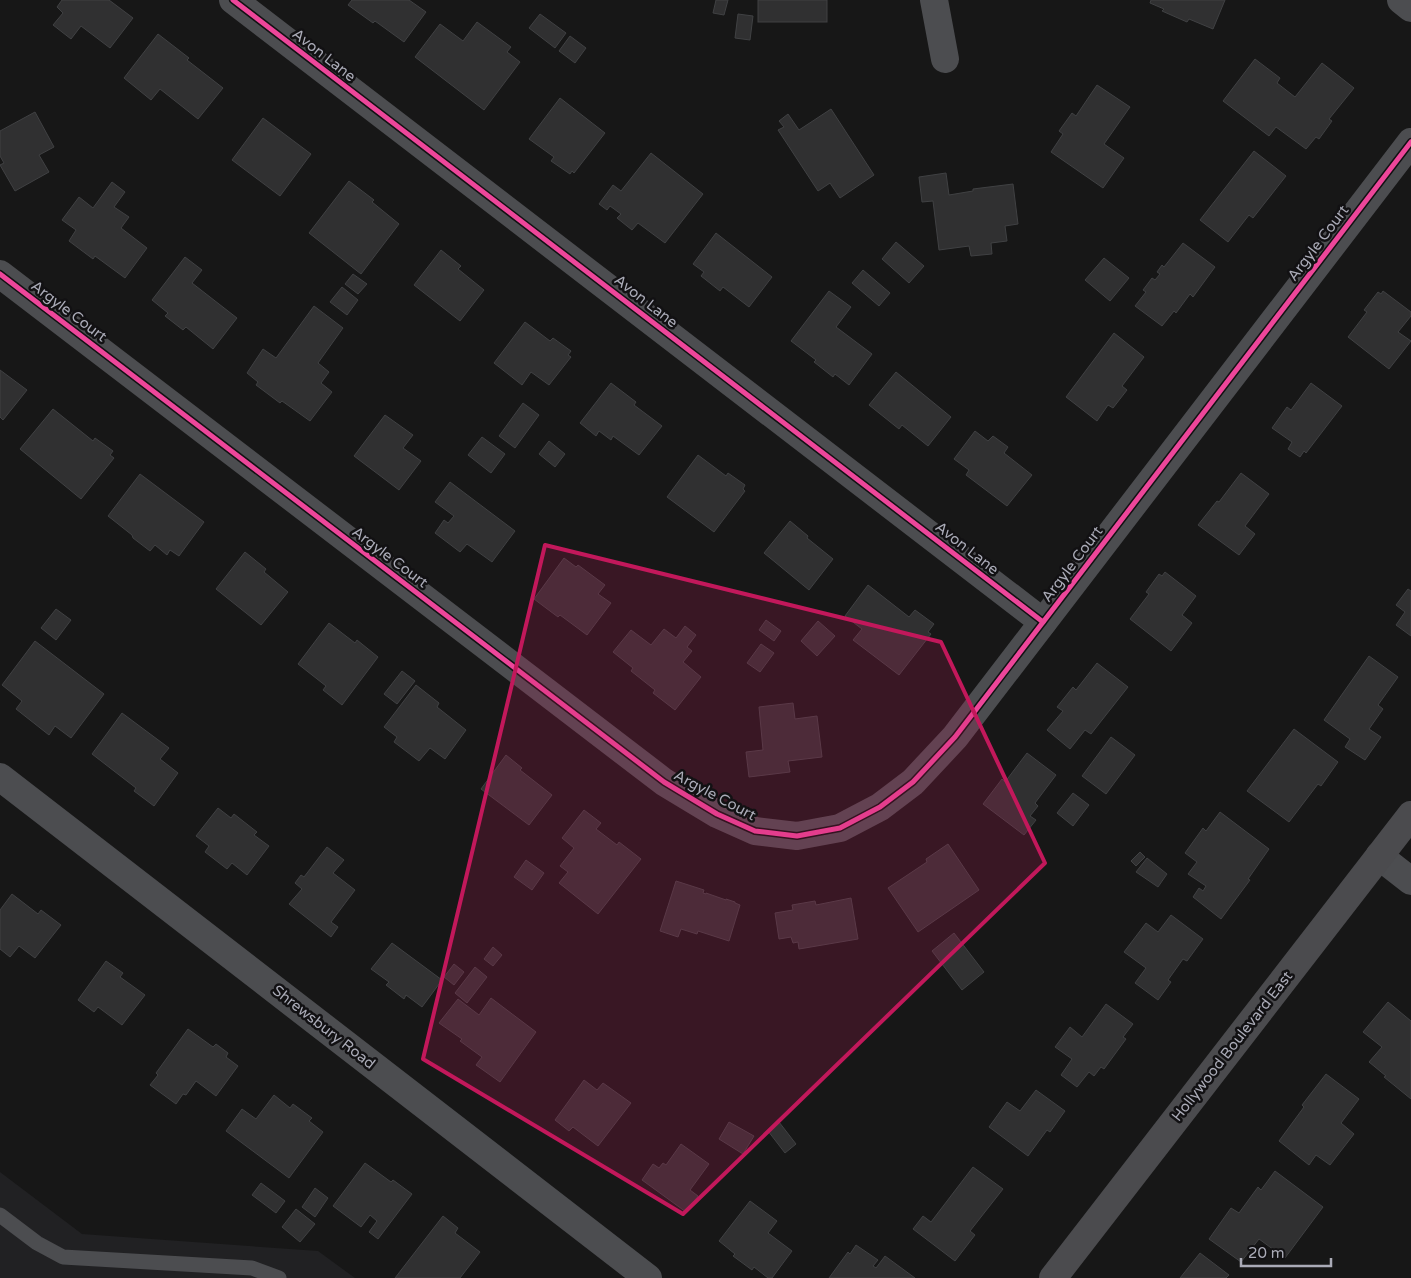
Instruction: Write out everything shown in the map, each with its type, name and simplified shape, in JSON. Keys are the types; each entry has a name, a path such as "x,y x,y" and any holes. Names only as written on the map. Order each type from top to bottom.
{"street":[{"name":"Avon Lane","path":"232,0 1043,622"},
{"path":"934,0 945,60"},
{"path":"1401,0 1411,8"},
{"name":"Argyle Court","path":"0,274 664,782 717,814 755,831 797,836 840,828 880,807 912,782 955,737 1411,142"},
{"name":"Shrewsbury Road","path":"0,777 648,1278"},
{"name":"Hollywood Boulevard East","path":"1053,1278 1411,815"},
{"path":"1379,856 1411,882"}],"lane":[{"path":"0,1215 37,1243 63,1257 252,1268 279,1278"}],"highlighted area":[{"path":"545,545 941,642 1045,863 683,1214 423,1059"}],"shaded area":[{"path":"0,1172 82,1234 318,1251 355,1278 0,1278"}],"building":[{"path":"62,0 109,0 133,18 110,48 81,26 71,39 53,25 63,13 57,7"},
{"path":"352,0 409,0 426,12 404,42 375,21 373,23 348,5"},
{"path":"716,0 728,0 724,15 713,13"},
{"path":"758,0 827,0 827,22 758,22"},
{"path":"1151,0 1225,0 1213,29 1189,19 1187,22 1162,11 1164,9 1150,3"},
{"path":"540,14 566,33 555,48 529,28"},
{"path":"738,14 753,16 750,40 735,38"},
{"path":"477,22 511,47 507,52 520,62 484,110 415,57 440,24 463,41"},
{"path":"158,34 223,88 198,119 160,89 151,100 124,78"},
{"path":"570,36 586,48 575,63 559,51"},
{"path":"1255,59 1280,78 1277,83 1295,97 1322,63 1354,88 1329,119 1332,121 1319,139 1316,137 1306,149 1276,127 1269,136 1223,101"},
{"path":"1097,85 1130,107 1104,144 1124,158 1103,188 1051,152 1063,134 1059,131 1072,113 1076,116"},
{"path":"560,98 605,133 574,173 572,171 570,174 551,161 554,157 529,139"},
{"path":"831,109 874,175 840,198 830,183 818,191 778,130 784,127 779,121 788,114 799,130"},
{"path":"35,112 54,147 39,155 49,172 15,191 0,165 4,163 0,156 0,131"},
{"path":"263,118 311,154 280,196 232,160"},
{"path":"1254,151 1286,176 1253,218 1249,215 1228,242 1200,220"},
{"path":"651,153 703,194 665,243 638,223 632,230 617,218 621,214 610,206 607,210 599,204 613,185 621,191"},
{"path":"946,173 949,195 973,191 973,189 1013,184 1018,224 1005,226 1007,241 991,243 992,254 971,256 969,246 939,250 933,201 922,202 919,177"},
{"path":"349,181 374,200 372,202 399,224 361,274 309,233"},
{"path":"112,182 125,192 114,207 129,217 121,228 147,248 125,278 95,256 93,259 69,241 76,230 62,220 79,197 93,208"},
{"path":"716,233 772,277 749,307 723,287 720,291 701,276 704,272 693,264"},
{"path":"896,242 924,266 909,283 882,259"},
{"path":"1183,243 1215,267 1193,297 1190,294 1176,313 1174,311 1162,326 1135,306 1146,292 1143,290 1152,278 1155,280 1160,274 1157,272 1162,265 1164,267"},
{"path":"441,250 461,266 458,269 484,290 460,321 414,285"},
{"path":"185,257 202,270 192,283 237,318 213,349 186,327 183,330 165,316 168,313 152,300"},
{"path":"1104,258 1129,278 1110,301 1085,280"},
{"path":"863,270 890,293 879,306 852,283"},
{"path":"353,274 367,284 358,294 345,284"},
{"path":"342,287 358,300 347,315 330,302"},
{"path":"829,291 851,307 836,327 872,354 849,385 835,374 833,377 814,362 816,360 791,341"},
{"path":"1383,291 1411,312 1411,316 1398,332 1411,341 1389,369 1348,337 1367,312 1364,310 1378,292 1381,294"},
{"path":"314,306 343,328 318,363 329,372 321,383 332,392 310,421 282,401 280,403 256,385 258,382 247,373 263,349 276,358"},
{"path":"525,322 550,341 553,338 571,351 568,355 571,357 549,385 531,372 522,385 494,363"},
{"path":"1114,333 1144,357 1122,386 1127,390 1113,408 1108,405 1097,421 1066,397"},
{"path":"0,370 27,390 3,420 0,417"},
{"path":"896,372 951,417 928,446 902,425 899,429 869,405"},
{"path":"611,383 636,402 634,405 662,426 639,455 613,436 611,440 599,431 596,436 580,423"},
{"path":"1311,383 1342,406 1306,453 1304,451 1300,457 1288,449 1292,442 1272,428 1287,407 1291,410"},
{"path":"523,403 539,415 515,448 499,436"},
{"path":"53,409 93,441 95,438 113,451 110,455 114,458 81,499 20,449"},
{"path":"385,415 413,435 403,448 421,461 399,490 354,456"},
{"path":"975,431 988,441 993,436 1008,447 1004,453 1032,475 1007,506 966,475 969,470 954,459"},
{"path":"482,437 505,454 491,473 468,455"},
{"path":"549,441 565,454 555,467 539,454"},
{"path":"698,455 726,476 728,473 745,485 743,489 745,491 714,532 667,497"},
{"path":"1241,473 1269,494 1245,526 1255,534 1239,555 1198,525 1217,501 1219,502"},
{"path":"140,474 204,522 179,556 170,550 167,555 155,545 150,551 108,516"},
{"path":"450,482 515,531 492,562 467,544 460,552 435,533 444,520 448,523 454,516 435,502"},
{"path":"790,521 833,559 809,590 764,553"},
{"path":"245,552 266,569 264,572 288,592 261,625 216,589"},
{"path":"564,558 576,567 578,565 605,585 598,594 611,603 587,635 534,599"},
{"path":"1165,572 1196,596 1182,615 1192,623 1171,651 1130,619 1149,594 1146,592 1159,574 1162,576"},
{"path":"868,585 909,617 915,610 934,624 928,632 931,634 899,675 853,640 862,629 845,616"},
{"path":"1408,589 1411,591 1411,636 1396,625 1405,612 1396,605"},
{"path":"56,609 71,620 56,640 41,628"},
{"path":"766,620 781,631 774,641 759,630"},
{"path":"818,621 835,636 817,656 801,641"},
{"path":"329,623 355,643 357,640 378,657 342,705 323,690 326,686 298,664"},
{"path":"685,626 696,635 687,647 692,651 683,662 701,677 675,710 653,693 655,690 631,671 633,668 613,652 631,630 651,645 664,629 676,638"},
{"path":"35,641 104,694 71,738 55,726 49,735 16,709 22,701 2,685"},
{"path":"761,644 774,653 760,672 747,663"},
{"path":"1369,656 1398,677 1378,705 1383,709 1369,729 1381,737 1365,760 1345,747 1350,739 1324,720"},
{"path":"1097,663 1128,687 1091,734 1085,730 1070,749 1047,730 1063,711 1057,707 1073,687 1076,690"},
{"path":"402,671 415,681 397,704 384,694"},
{"path":"416,685 439,703 437,707 466,730 445,759 430,748 419,761 394,742 397,737 384,727"},
{"path":"793,703 795,719 817,716 822,757 788,761 790,772 749,777 746,752 763,750 759,707"},
{"path":"122,713 169,748 160,759 178,773 154,806 134,791 136,788 92,754"},
{"path":"1294,729 1338,762 1321,786 1318,784 1289,822 1247,791"},
{"path":"1111,737 1135,755 1106,794 1082,776"},
{"path":"1027,753 1056,775 1035,803 1038,806 1030,816 1036,820 1024,835 983,804 1002,779 1005,782"},
{"path":"506,755 522,768 520,770 552,795 529,825 481,789"},
{"path":"1073,793 1089,805 1073,826 1057,813"},
{"path":"218,808 231,818 234,814 257,832 254,835 269,846 247,875 232,863 227,869 205,852 209,846 196,836"},
{"path":"584,810 601,823 596,829 617,845 619,842 641,859 598,914 559,883 568,872 560,866 574,848 562,838"},
{"path":"1220,812 1269,849 1248,879 1250,880 1221,919 1193,897 1199,888 1203,891 1206,886 1188,874 1197,862 1185,853 1203,828 1206,831"},
{"path":"948,844 979,890 918,932 888,888 927,862 926,859"},
{"path":"327,847 344,860 333,873 355,890 331,922 338,927 331,937 289,904 302,889 295,883 301,875 304,877"},
{"path":"1140,852 1145,857 1136,866 1131,861"},
{"path":"1147,858 1167,874 1158,887 1136,872"},
{"path":"526,860 544,873 532,890 514,877"},
{"path":"676,881 704,890 703,893 740,905 729,941 698,931 697,934 681,929 678,937 660,931"},
{"path":"12,894 38,914 41,910 61,925 35,958 19,946 10,957 0,949 0,910"},
{"path":"851,898 858,939 799,949 798,942 793,943 791,937 779,939 775,913 793,910 792,905 815,901 816,905"},
{"path":"1171,915 1203,939 1187,961 1183,959 1168,980 1171,982 1158,1000 1135,983 1146,968 1124,952 1146,923 1158,932"},
{"path":"954,933 984,972 962,990 932,951"},
{"path":"392,943 442,980 422,1007 406,995 404,999 386,985 389,982 371,969"},
{"path":"493,947 502,955 493,966 484,959"},
{"path":"106,961 123,973 120,977 145,995 122,1025 98,1007 94,1012 78,1000"},
{"path":"454,964 464,972 454,985 444,977"},
{"path":"475,967 487,977 467,1003 455,993"},
{"path":"491,998 536,1032 500,1082 476,1065 482,1057 460,1041 462,1039 439,1023 458,999 479,1015"},
{"path":"1388,1002 1411,1021 1411,1099 1369,1062 1382,1047 1363,1032"},
{"path":"1106,1004 1133,1024 1123,1037 1126,1039 1104,1069 1101,1067 1094,1076 1089,1072 1077,1087 1061,1075 1072,1059 1055,1047 1070,1027 1082,1037"},
{"path":"188,1029 213,1047 216,1044 228,1053 226,1057 238,1066 216,1096 196,1081 186,1095 183,1094 176,1104 150,1085 158,1075 156,1073"},
{"path":"1326,1074 1359,1099 1341,1123 1354,1134 1330,1165 1316,1155 1309,1165 1279,1141 1304,1107 1302,1105"},
{"path":"584,1080 597,1090 603,1083 631,1103 598,1146 573,1127 569,1131 555,1120"},
{"path":"1036,1090 1065,1111 1050,1132 1047,1130 1028,1156 989,1127 1007,1102 1020,1111"},
{"path":"274,1095 290,1108 293,1104 312,1118 309,1121 323,1132 289,1178 226,1131 242,1109 256,1119"},
{"path":"729,1122 754,1136 743,1154 719,1139"},
{"path":"779,1122 796,1144 785,1153 768,1131"},
{"path":"681,1144 709,1164 690,1190 698,1196 686,1212 642,1180 653,1164 659,1168 663,1163 666,1165"},
{"path":"365,1163 391,1182 393,1180 412,1194 378,1239 369,1232 377,1221 370,1215 361,1227 333,1206"},
{"path":"973,1167 1003,1189 970,1231 975,1235 955,1261 913,1229 923,1216 931,1222"},
{"path":"1275,1171 1323,1207 1285,1258 1259,1239 1241,1262 1209,1239 1231,1208 1239,1213 1258,1187 1261,1190"},
{"path":"261,1183 285,1201 276,1213 252,1195"},
{"path":"315,1188 328,1198 315,1217 302,1207"},
{"path":"750,1201 777,1221 768,1233 792,1251 772,1278 768,1278 754,1267 752,1270 733,1256 735,1254 719,1241"},
{"path":"296,1209 315,1224 300,1242 282,1227"},
{"path":"443,1216 458,1228 455,1233 480,1252 460,1278 395,1278"},
{"path":"856,1245 878,1260 873,1266 876,1268 885,1256 915,1278 829,1278 848,1252 850,1254"},
{"path":"1200,1253 1229,1275 1226,1278 1180,1278"}],"cycle path":[{"path":"233,0 1043,622"},
{"path":"0,274 664,782 717,814 755,831 797,836 840,828 880,807 913,782 955,737 1411,142"}]}
